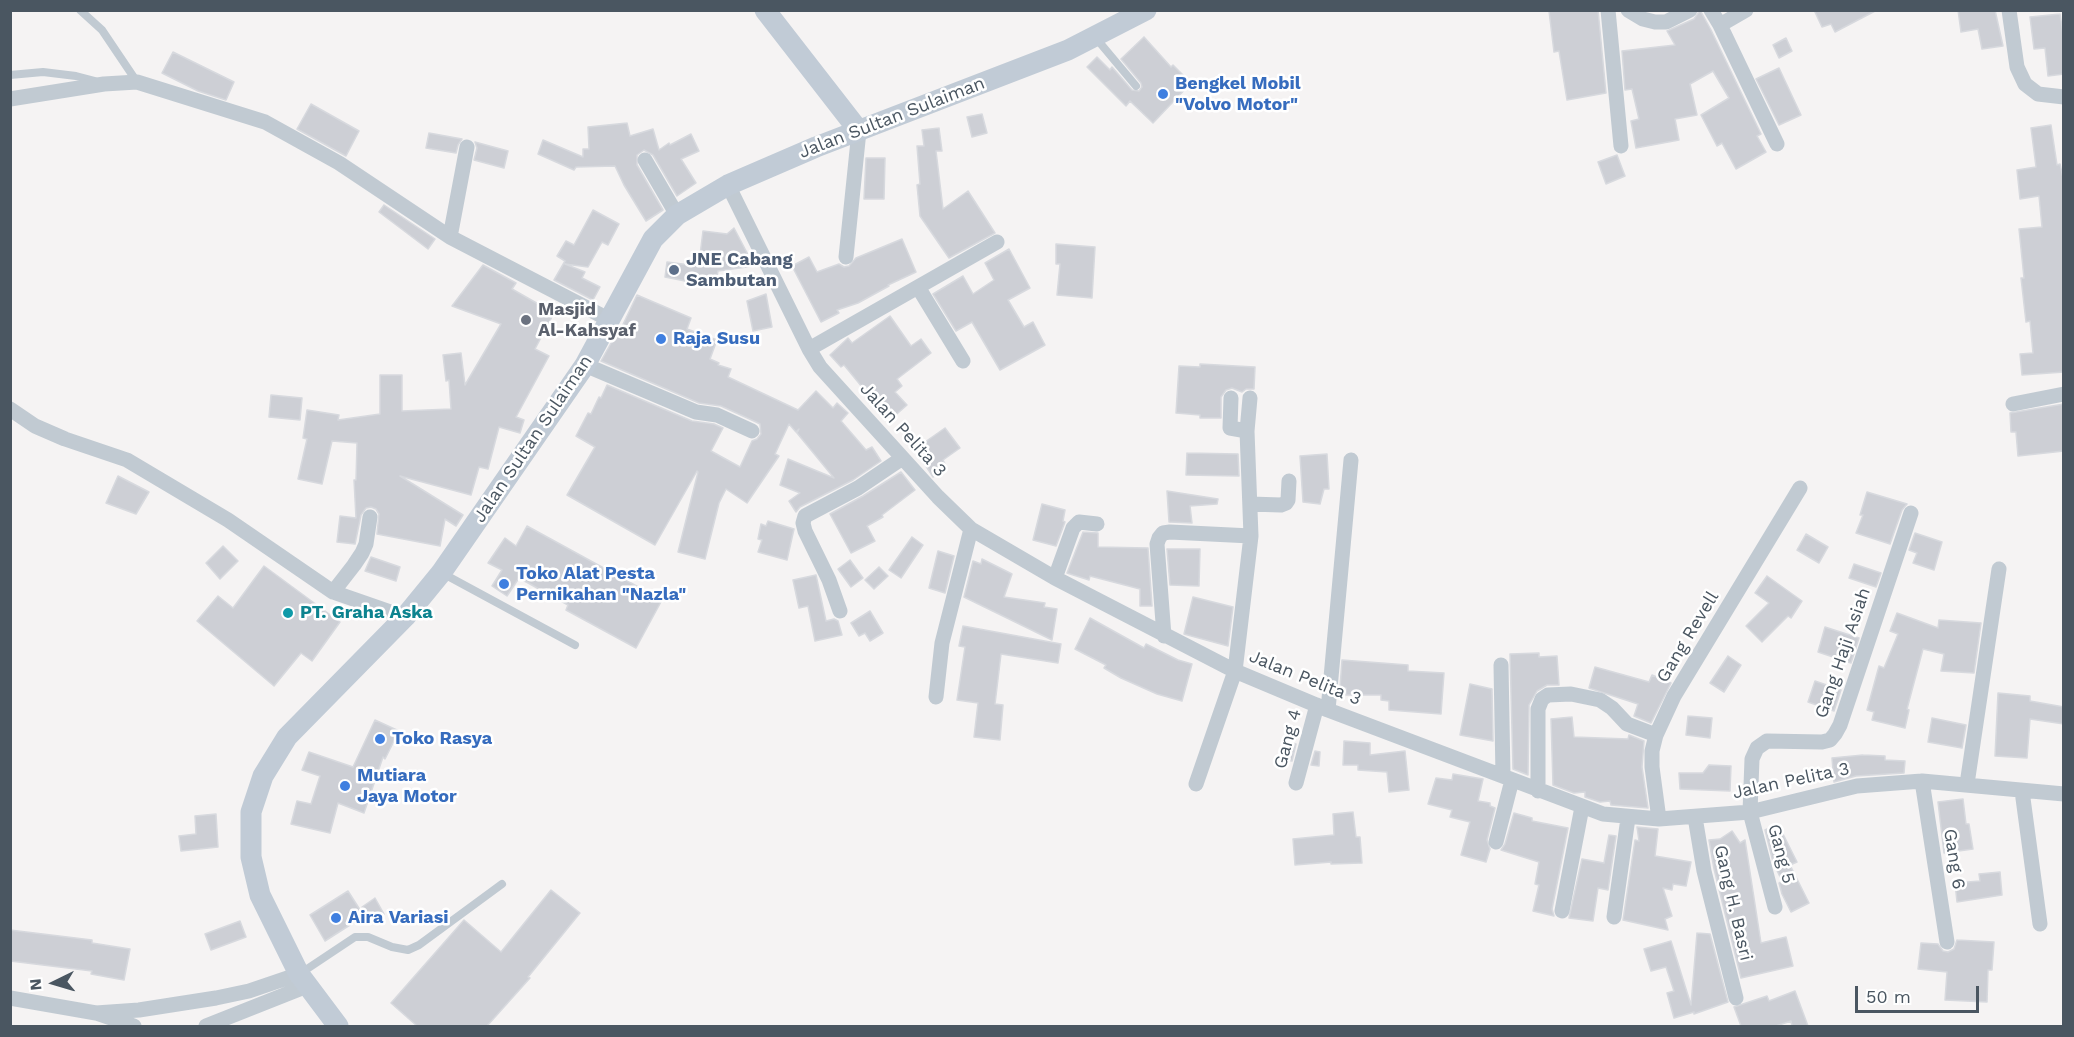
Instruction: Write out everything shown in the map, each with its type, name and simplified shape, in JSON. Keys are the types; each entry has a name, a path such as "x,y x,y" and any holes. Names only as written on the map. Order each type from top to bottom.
{"main road":[{"path":"765,10 860,131"},
{"name":"Jalan Sultan Sulaiman","path":"338,1026 303,980 260,895 252,857 251,812 263,776 287,737 405,617 441,573 585,365 653,239 677,215 728,185 816,147 1068,50 1146,10"}],"street":[{"path":"1608,10 1621,146"},
{"path":"1628,10 1656,22 1666,22 1690,10"},
{"path":"1711,10 1777,144"},
{"path":"1720,25 1746,10"},
{"path":"2009,10 2017,67 2025,84 2038,94 2064,97"},
{"path":"10,99 104,84 137,82 266,122 339,163 450,237 610,320"},
{"path":"846,257 860,131"},
{"path":"450,237 466,147"},
{"path":"645,160 677,215"},
{"name":"Jalan Pelita 3","path":"728,185 810,349 827,375 902,459 971,529 1055,578 1234,671 1322,708 1582,807 1603,814 1628,818 1659,819 1749,812 1857,786 1922,781 2064,794"},
{"path":"810,349 997,242"},
{"path":"918,287 963,361"},
{"path":"585,365 696,412 713,414 752,431"},
{"path":"2013,404 2064,394"},
{"path":"1231,398 1230,428 1247,431"},
{"path":"1196,784 1234,671 1251,536 1247,431 1250,398"},
{"path":"10,409 35,426 65,440 127,460 228,520 333,592 405,617"},
{"path":"840,611 830,580 805,531 803,524 805,516 858,488 902,459"},
{"name":"Gang 4","path":"1296,783 1322,708 1351,460"},
{"path":"1250,504 1281,505 1286,503 1289,481"},
{"name":"Gang Revell","path":"1659,819 1652,767 1652,751 1656,735 1674,696 1800,488"},
{"name":"Gang Haji Asiah","path":"1749,812 1752,759 1757,748 1767,741 1822,742 1830,740 1840,725 1911,513"},
{"path":"333,592 362,553 366,544 370,517"},
{"path":"1055,578 1073,528 1079,522 1097,524"},
{"path":"936,697 942,643 971,529"},
{"path":"1164,636 1157,544 1163,533 1251,536"},
{"path":"1967,784 2000,569"},
{"path":"1496,842 1508,778 1501,665"},
{"path":"1538,790 1538,709 1542,699 1548,695 1571,694 1600,700 1612,708 1627,724 1656,735"},
{"name":"Gang 6","path":"1922,781 1947,942"},
{"path":"2022,791 2040,924"},
{"path":"1562,911 1582,807"},
{"name":"Gang 5","path":"1749,812 1775,907"},
{"name":"Gang H. Basri","path":"1695,817 1704,871 1736,998"},
{"path":"1614,917 1628,818"},
{"path":"96,1013 139,1010 216,998 303,980"},
{"path":"206,1026 303,980"},
{"path":"10,998 96,1013 134,1026"}],"lane":[{"path":"80,10 102,30 137,82"},
{"path":"1094,36 1136,86"},
{"path":"10,75 43,72 76,76 104,84"},
{"path":"441,573 575,645"},
{"path":"303,980 355,937 368,937 392,947 408,950 419,945 502,884"}],"building":[{"path":"1598,10 1606,93 1567,100 1559,51 1554,52 1549,11"},
{"path":"1700,10 1761,134 1757,136 1766,152 1736,169 1722,143 1717,146 1701,115 1729,98 1713,71 1690,84 1697,115 1675,119 1679,140 1636,148 1631,121 1639,119 1632,89 1625,90 1622,51 1675,45 1667,31 1694,19"},
{"path":"1814,10 1877,10 1835,32 1831,24 1822,27"},
{"path":"1958,10 1995,10 2003,46 1982,49 1978,29 1961,32"},
{"path":"2060,14 2064,40 2064,74 2048,76 2045,48 2034,49 2030,17"},
{"path":"1144,37 1171,67 1173,65 1191,83 1153,123 1130,101 1126,106 1087,67 1097,57 1110,70 1112,67 1132,90 1139,91 1142,87 1141,83 1121,59"},
{"path":"1786,38 1792,51 1779,58 1773,45"},
{"path":"173,52 234,82 226,100 198,91 162,73"},
{"path":"1779,68 1801,115 1779,125 1756,79"},
{"path":"311,104 359,131 346,156 297,129"},
{"path":"982,114 987,133 972,137 967,117"},
{"path":"627,123 630,136 653,129 659,150 691,134 699,151 681,159 696,183 677,196 653,155 644,150 637,155 637,165 663,210 646,221 615,166 576,167 574,170 538,154 543,140 583,157 583,149 589,149 588,127"},
{"path":"2051,125 2057,165 2060,164 2064,182 2064,372 2022,375 2020,354 2033,353 2030,321 2026,322 2021,278 2024,278 2019,229 2042,227 2039,196 2020,199 2017,170 2036,167 2031,128"},
{"path":"939,128 942,151 936,151 943,209 968,191 995,233 949,258 920,216 917,185 920,184 917,146 924,146 922,130"},
{"path":"429,133 462,139 456,153 426,148"},
{"path":"475,142 508,151 504,168 474,160 477,148"},
{"path":"1617,155 1625,176 1606,184 1598,162"},
{"path":"866,158 885,158 884,199 864,199"},
{"path":"384,205 435,239 428,249 379,212"},
{"path":"593,210 619,224 608,245 602,242 588,267 565,264 585,272 582,278 600,287 593,300 554,280 565,261 557,256 566,241 574,245"},
{"path":"734,228 754,266 718,271 715,287 665,277 667,262 690,265 691,261 699,263 703,231 727,234"},
{"path":"902,239 916,272 858,303 837,310 839,313 821,322 792,266 809,257 817,272 839,264 844,267 849,266 856,258"},
{"path":"1056,244 1095,247 1092,298 1057,295 1060,264 1056,264"},
{"path":"1009,249 1030,288 1008,300 1024,327 1033,322 1045,345 1000,370 972,322 956,331 933,294 963,276 973,294 994,280 985,263"},
{"path":"483,265 516,283 512,289 554,313 535,349 549,356 516,417 524,420 520,433 499,427 488,469 479,467 471,495 400,476 463,515 456,526 445,519 440,546 377,534 379,514 371,507 366,508 361,515 355,544 337,542 340,516 356,518 354,480 356,480 357,443 332,441 322,484 298,479 307,439 303,438 307,410 339,415 338,420 380,414 380,375 402,375 402,411 451,409 449,380 446,381 443,355 461,353 465,385 501,324 452,306"},
{"path":"766,294 772,327 753,331 747,301"},
{"path":"637,295 691,318 687,329 717,340 710,359 719,363 718,365 731,369 728,377 798,410 816,391 833,408 837,403 848,413 841,421 866,450 872,447 881,461 853,480 800,507 796,512 789,501 800,493 780,485 788,459 834,478 797,433 799,429 796,432 789,424 775,454 779,456 747,503 726,489 719,503 705,559 678,552 697,471 655,545 567,495 595,447 576,436 607,385 692,421 714,424 723,428 711,451 740,467 752,441 761,434 760,424 721,406 699,403 601,361 615,336 617,337"},
{"path":"890,316 911,346 921,339 931,353 897,379 902,386 895,392 907,405 890,420 844,365 841,367 830,355 848,338 852,343"},
{"path":"1200,364 1255,367 1254,389 1246,389 1242,392 1232,388 1226,390 1221,397 1221,418 1200,418 1200,415 1176,413 1179,366 1200,367"},
{"path":"271,395 302,398 300,420 269,417"},
{"path":"2064,404 2064,451 2018,456 2016,432 2011,432 2010,413"},
{"path":"945,428 960,448 943,460 947,468 933,477 915,449"},
{"path":"1187,453 1238,454 1239,476 1186,475"},
{"path":"1327,454 1329,489 1324,489 1320,504 1303,502 1300,456"},
{"path":"901,472 915,490 882,515 883,517 867,526 875,541 851,553 830,514"},
{"path":"118,476 149,492 136,514 106,503"},
{"path":"1167,491 1218,499 1217,504 1190,506 1192,523 1169,522"},
{"path":"1867,492 1907,504 1902,510 1890,544 1856,533 1863,515 1860,515"},
{"path":"1042,504 1065,510 1063,521 1065,522 1056,546 1033,540"},
{"path":"768,521 794,529 787,560 758,552 762,540 758,539 761,524 766,526"},
{"path":"527,526 662,600 636,648 566,610 568,605 519,578 507,596 492,586 502,570 488,563 505,538 516,546"},
{"path":"1083,532 1098,533 1098,547 1148,548 1152,606 1140,606 1140,589 1090,576 1089,580 1067,573"},
{"path":"1915,533 1942,542 1934,570 1913,563 1917,553 1909,550"},
{"path":"1806,534 1828,547 1819,563 1797,550"},
{"path":"912,537 923,545 901,578 889,570"},
{"path":"223,546 238,561 220,579 206,563"},
{"path":"1167,549 1200,549 1199,586 1170,585"},
{"path":"938,551 954,556 945,593 929,588"},
{"path":"371,557 400,567 396,581 365,571"},
{"path":"982,559 1012,574 1004,597 1045,603 1044,607 1057,609 1052,640 964,597 973,561 981,564"},
{"path":"850,560 863,578 851,587 838,569"},
{"path":"1854,564 1881,573 1876,587 1849,578"},
{"path":"264,566 340,622 312,661 301,653 274,686 197,621 218,596 233,608"},
{"path":"879,567 888,576 874,589 865,580"},
{"path":"816,575 826,621 834,619 838,621 842,635 815,641 808,606 799,608 793,580"},
{"path":"1767,576 1802,601 1791,618 1788,616 1762,642 1746,626 1769,603 1755,593"},
{"path":"1193,597 1233,607 1228,646 1184,634"},
{"path":"870,611 883,633 870,641 865,633 859,636 851,623"},
{"path":"1897,613 1938,628 1939,620 1981,623 1974,673 1941,671 1944,654 1923,649 1907,709 1909,710 1905,728 1872,720 1874,712 1867,710 1879,666 1884,668 1898,634 1890,631"},
{"path":"1090,618 1144,648 1146,644 1178,660 1192,664 1182,701 1157,694 1121,678 1104,668 1106,665 1075,649"},
{"path":"963,626 1061,644 1058,663 1001,654 995,704 1003,705 1000,740 974,737 978,703 957,700 965,647 959,646"},
{"path":"1825,627 1859,638 1851,663 1818,652"},
{"path":"1539,653 1539,657 1557,656 1559,685 1547,685 1537,691 1529,705 1528,775 1513,769 1510,654"},
{"path":"1728,656 1741,665 1724,692 1710,683"},
{"path":"1342,660 1408,665 1408,671 1444,673 1441,714 1389,710 1389,701 1381,700 1381,695 1346,695 1346,688 1340,688"},
{"path":"1595,667 1649,682 1652,675 1671,683 1651,723 1634,716 1638,704 1589,688"},
{"path":"1815,681 1841,690 1834,711 1808,702"},
{"path":"1470,684 1492,689 1493,741 1460,735"},
{"path":"1998,693 2030,696 2030,701 2064,707 2064,724 2030,719 2027,758 1995,756"},
{"path":"1688,716 1712,718 1710,738 1686,735"},
{"path":"1572,717 1574,737 1628,739 1629,735 1644,741 1642,767 1648,808 1611,805 1610,801 1600,802 1585,797 1585,792 1574,793 1553,785 1551,719"},
{"path":"1932,718 1966,725 1962,748 1928,742"},
{"path":"375,720 399,731 385,759 383,757 364,813 338,803 330,833 291,824 297,801 311,804 320,776 302,770 309,752 353,767"},
{"path":"1344,741 1370,743 1370,755 1405,751 1409,790 1389,792 1387,772 1358,770 1358,765 1343,765"},
{"path":"1290,743 1296,744 1292,761 1287,760"},
{"path":"1315,751 1320,752 1319,766 1311,765"},
{"path":"1863,755 1885,756 1885,760 1905,761 1904,773 1856,776 1834,782 1832,758"},
{"path":"1709,765 1731,766 1730,791 1680,789 1679,773 1703,773"},
{"path":"1453,774 1483,779 1478,801 1490,803 1490,806 1495,808 1487,840 1490,849 1486,862 1461,855 1470,822 1450,817 1452,810 1428,804 1436,778 1452,780"},
{"path":"1963,799 1966,824 1969,824 1973,849 1944,853 1938,802"},
{"path":"1353,812 1356,837 1360,837 1362,863 1331,864 1331,862 1295,865 1293,839 1334,835 1333,814"},
{"path":"1514,813 1532,818 1532,821 1568,828 1552,909 1554,916 1533,911 1539,885 1535,884 1539,862 1501,850"},
{"path":"216,814 218,847 181,851 179,836 196,834 195,816"},
{"path":"1778,824 1797,862 1790,865 1809,903 1791,912 1782,894 1779,883 1782,881 1773,862 1765,830"},
{"path":"1637,827 1658,829 1655,856 1691,862 1686,886 1673,884 1672,890 1663,888 1672,916 1665,919 1668,930 1623,920 1635,840 1639,841"},
{"path":"1732,831 1740,843 1745,840 1761,943 1786,937 1793,966 1741,978 1709,840 1720,839"},
{"path":"1609,835 1616,836 1608,890 1598,888 1593,921 1569,918 1582,859 1604,863"},
{"path":"2000,872 2002,895 1957,902 1955,883 1980,881 1979,874"},
{"path":"551,890 580,913 528,977 530,978 487,1026 417,1026 391,1003 464,920 501,952"},
{"name":"Aira Variasi","path":"348,891 364,916 325,941 310,915"},
{"path":"375,898 384,914 371,922 362,907"},
{"path":"240,921 246,937 211,950 205,934"},
{"path":"10,930 92,940 92,943 130,949 124,980 91,974 92,971 10,961"},
{"path":"1697,933 1710,934 1728,1002 1694,1014 1694,1012 1674,1018 1667,993 1674,991 1666,967 1651,971 1644,949 1671,941 1691,1005"},
{"path":"1957,940 1994,942 1992,970 1988,970 1987,1002 1945,1000 1947,972 1918,969 1921,943 1938,944 1943,951 1948,952 1954,949"},
{"path":"1795,991 1808,1026 1792,1026 1791,1021 1776,1026 1741,1026 1734,1007 1767,996 1769,1001"}],"place":[{"name":"Bengkel Mobil \"Volvo Motor\"","path":"1163,94"},
{"name":"JNE Cabang Sambutan","path":"674,270"},
{"name":"Masjid Al-Kahsyaf","path":"526,320"},
{"name":"Raja Susu","path":"661,339"},
{"name":"Toko Alat Pesta Pernikahan \"Nazla\"","path":"504,584"},
{"name":"PT. Graha Aska","path":"288,613"},
{"name":"Toko Rasya","path":"380,739"},
{"name":"Mutiara Jaya Motor","path":"345,786"},
{"name":"Aira Variasi","path":"336,918"}]}
